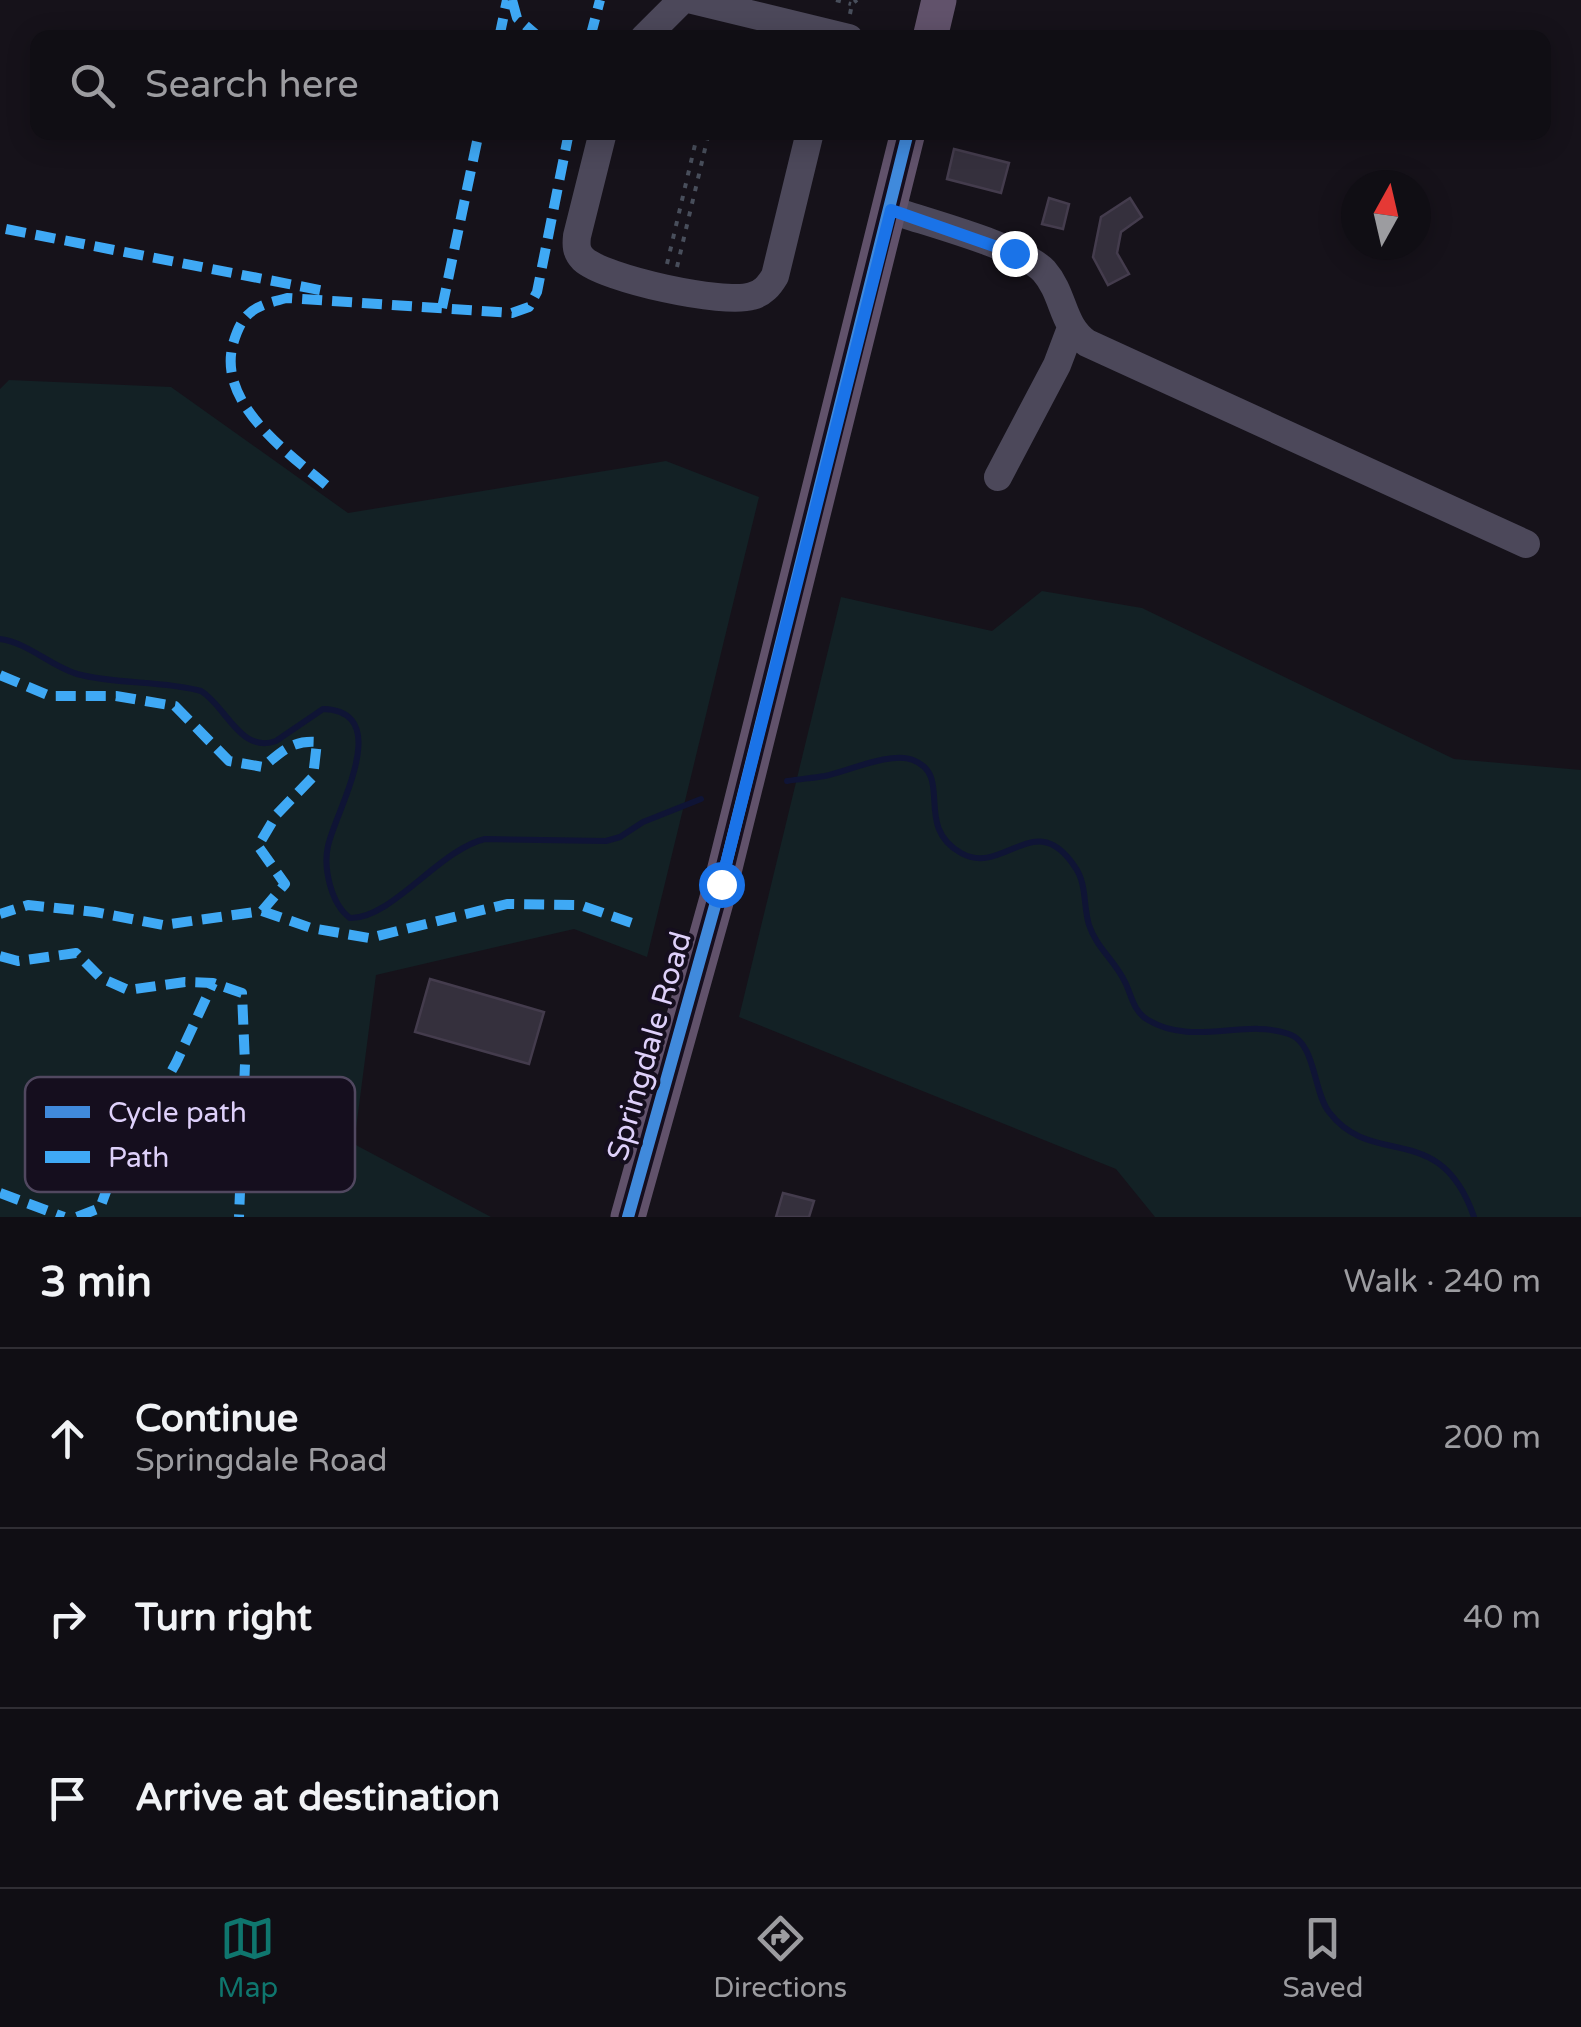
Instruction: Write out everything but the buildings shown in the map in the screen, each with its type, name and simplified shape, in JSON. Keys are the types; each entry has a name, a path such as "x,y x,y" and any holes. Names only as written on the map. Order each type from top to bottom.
{"main road":[{"path":"932,30 939,0"},
{"name":"Springdale Road","path":"628,1217 721,884 906,140"}],"lane":[{"path":"637,30 682,0"},
{"path":"692,0 836,30"},
{"path":"600,140 577,236 578,252 583,258 624,277 712,298 733,299 763,292 775,276 808,140"},
{"path":"891,210 1014,253 1041,267 1061,294 1071,328 1087,343 1526,544"},
{"path":"998,477 1058,365 1071,328"}],"path":[{"path":"838,0 854,2 841,30"},
{"path":"664,274 696,140"},
{"path":"674,277 707,140"},
{"path":"692,160 702,162"},
{"path":"682,198 693,201"},
{"path":"673,237 683,240"}],"shaded area":[{"path":"9,380 171,387 348,513 666,461 759,497 647,957 574,929 376,975 355,1136 355,1077 25,1077 25,1192 355,1192 355,1145 491,1217 0,1217 0,389"},
{"path":"1042,591 1142,608 1454,759 1581,770 1581,1217 1155,1217 1116,1169 739,1017 841,597 992,631"}],"waterway":[{"path":"0,639 77,674 201,691 253,741 276,741 323,709 344,714 356,726 359,744 356,766 328,846 327,865 333,895 350,918 382,907 451,856 485,839 606,841 701,799"},
{"path":"787,781 825,776 882,760 913,760 925,767 931,777 939,829 961,853 991,857 1033,842 1046,842 1060,850 1079,874 1092,933 1121,974 1143,1016 1165,1028 1183,1031 1272,1030 1298,1039 1309,1057 1329,1112 1346,1129 1365,1139 1425,1156 1443,1167 1460,1186 1474,1217"}],"marked path":[{"path":"501,30 507,0"},
{"path":"512,0 517,18 531,30"},
{"path":"592,30 600,0"},
{"path":"442,308 477,140"},
{"path":"326,485 275,441 245,406 231,366 233,344 241,324 258,307 287,298 512,313 529,307 537,292 567,140"},
{"path":"6,229 325,291"},
{"path":"0,675 50,696 116,696 175,706 229,761 263,767 294,745 317,742 313,777 277,814 258,846 285,884 262,911 163,925 28,905 0,914"},
{"path":"262,911 311,928 369,938 507,904 580,905 632,923"},
{"path":"0,956 18,961 76,953 101,978 128,990 185,982 213,983 242,993 244,1077"},
{"path":"168,1077 213,983"},
{"path":"77,1217 100,1208 106,1192"},
{"path":"239,1217 240,1192"},
{"path":"0,1193 64,1217"}],"cycle path":[{"path":"628,1217 721,884 906,140"}],"route":[{"path":"721,884 891,210 1014,253"}]}
